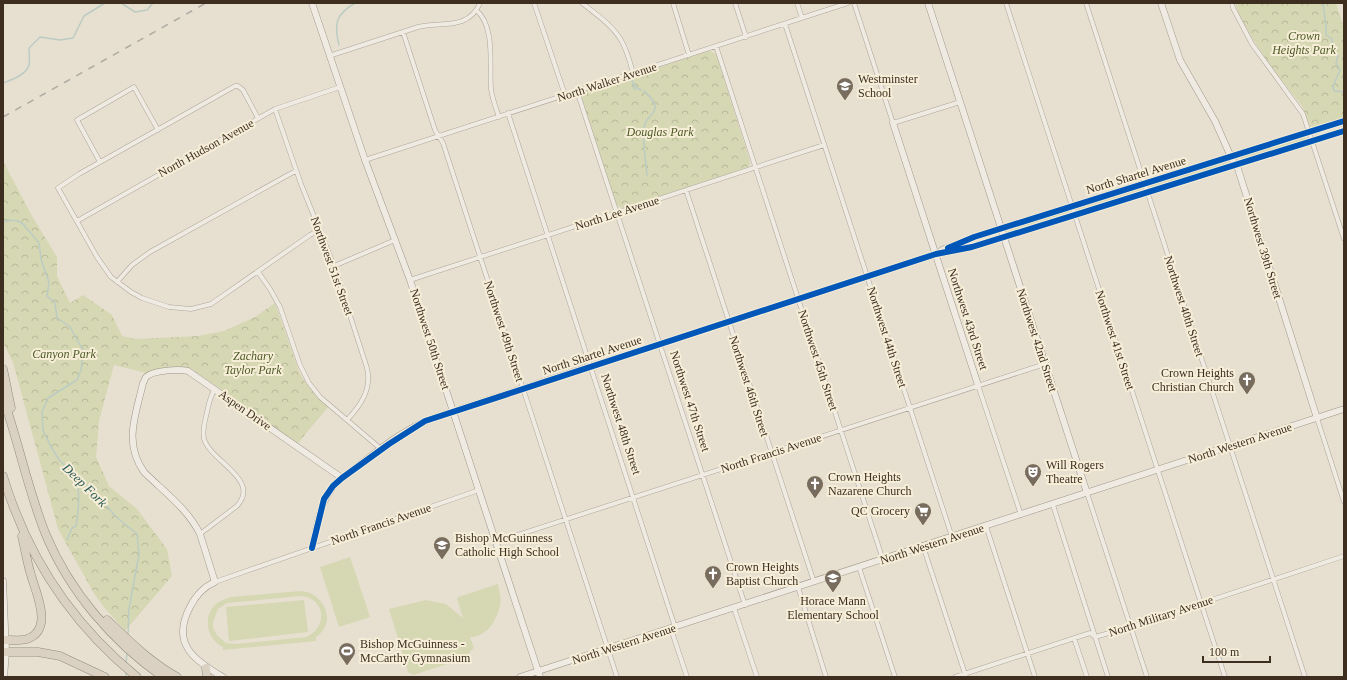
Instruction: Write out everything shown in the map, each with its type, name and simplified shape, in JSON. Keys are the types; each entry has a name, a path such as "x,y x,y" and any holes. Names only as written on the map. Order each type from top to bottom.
{"highway":[{"path":"3,369 21,456"},
{"path":"3,398 39,517 46,536 59,560 80,594 113,630 163,677"},
{"path":"3,476 20,523 39,563 58,593 81,623 109,654 136,677"},
{"path":"5,640 22,640 30,637 36,633 42,620 40,606 28,566 20,523"},
{"path":"6,652 38,652 55,655 70,660 105,677"},
{"path":"146,661 177,677"},
{"path":"206,668 207,677"}],"street":[{"name":"Northwest 50th Street","path":"312,3 365,160 410,280 539,674"},
{"path":"329,56 423,26 456,24 468,18 476,10 480,3"},
{"path":"534,3 565,95"},
{"path":"582,3 608,24 617,34 634,73"},
{"path":"673,3 689,55"},
{"path":"735,3 746,36"},
{"path":"797,3 802,18"},
{"name":"North Walker Avenue","path":"365,160 848,3"},
{"name":"Northwest 43rd Street","path":"854,3 1021,515"},
{"name":"Northwest 42nd Street","path":"928,3 1147,677"},
{"name":"Northwest 41st Street","path":"1006,3 1225,677"},
{"name":"Northwest 40th Street","path":"1086,3 1305,677"},
{"name":"Northwest 39th Street","path":"1161,3 1180,60 1215,120 1238,170 1344,502"},
{"path":"1232,3 1233,8 1252,44 1303,114 1344,239"},
{"path":"476,10 483,18 488,32 491,89 499,116"},
{"name":"Northwest 44th Street","path":"785,24 952,537"},
{"name":"Northwest 49th Street","path":"403,32 435,130 443,143 617,677"},
{"name":"Northwest 45th Street","path":"716,46 882,560"},
{"path":"258,118 243,90 238,86 232,88 100,162 58,188 97,258 111,277 142,298 169,308 191,309 212,304 319,230"},
{"path":"100,162 77,120 134,87 158,130"},
{"name":"North Hudson Avenue","path":"77,221 275,109 340,87"},
{"name":"Northwest 47th Street","path":"577,91 745,605"},
{"path":"893,122 960,102"},
{"name":"Northwest 51st Street","path":"275,109 296,171 334,266 369,374 369,381 365,395 357,409 347,420"},
{"name":"Northwest 48th Street","path":"508,113 634,498 687,677"},
{"name":"North Shartel Avenue","path":"936,254 941,250 967,240 1344,121"},
{"name":"North Shartel Avenue","path":"312,548 324,499 333,486 381,449 419,424 453,411 936,254 972,247 1004,238 1344,131"},
{"name":"North Lee Avenue","path":"410,280 824,145"},
{"path":"117,282 140,258 296,171"},
{"name":"Northwest 46th Street","path":"686,190 814,582"},
{"path":"334,266 395,240"},
{"path":"258,272 280,307 300,364 307,379 320,397 381,449"},
{"name":"North Francis Avenue","path":"496,542 1045,364"},
{"name":"Aspen Drive","path":"200,534 196,526 184,511 144,472 135,456 132,433 143,383 151,374 182,369 194,374 342,478"},
{"path":"215,389 211,394 203,427 205,440 212,452 242,482 244,495 242,501 237,506 200,534 215,582 206,586 196,596 187,613 183,626 183,635 188,648 197,661 206,668 223,677"},
{"name":"North Western Avenue","path":"520,677 539,674 673,628 1344,409"},
{"name":"North Francis Avenue","path":"215,582 479,490"},
{"path":"1053,505 1108,677"},
{"path":"986,526 1035,677"},
{"path":"923,546 965,676"},
{"name":"North Military Avenue","path":"955,677 965,676 1090,633 1095,637 1130,627 1344,556"},
{"path":"859,567 895,677"},
{"path":"3,581 6,652 4,677"},
{"path":"798,587 826,677"},
{"path":"734,608 757,677"},
{"path":"1074,638 1087,677"}],"green space":[{"name":"Crown Heights Park","path":"1235,3 1336,3 1344,28 1344,119 1313,128 1310,126 1302,106 1271,67 1254,41 1239,16"},
{"name":"Douglas Park","path":"709,51 716,54 750,165 746,168 624,208 619,207 616,204 582,99 583,93"},
{"path":"1304,136 1308,140 1241,161 1240,157 1242,156"},
{"name":"Canyon Park","path":"3,161 32,216 57,257 57,276 70,303 83,295 112,315 122,336 136,339 198,336 224,331 255,317 275,303 300,374 313,392 329,406 298,443 193,370 185,367 146,373 114,365 99,421 96,457 109,486 137,509 167,549 172,576 125,631 95,595 58,529 13,362 3,343"},
{"path":"1224,161 1229,162 1224,167 1151,189 1150,185"},
{"path":"1141,187 1143,192 1078,212 1076,207"},
{"path":"1069,210 1070,215 1007,234 1005,230"},
{"path":"350,557 370,617 339,627 320,567"},
{"path":"498,584 501,597 499,611 486,631 476,637 470,637 474,648 463,659 413,675 408,672 389,609 426,600 446,604 463,618 457,599 458,597"},
{"path":"300,591 308,593 316,596 321,602 327,616 326,624 323,631 316,637 316,641 223,650 223,647 213,639 210,634 208,622 214,606 222,600 231,597","holes":["301,596 309,598 319,607 321,621 313,633 306,637 236,644 226,643 217,635 213,628 213,622 218,609 227,603"]},
{"path":"304,600 308,632 229,641 226,607"}],"waterway":[{"path":"3,83 18,77 25,72 29,65 29,48 40,37 60,40 73,38 84,16 105,3"},
{"path":"121,3 135,12 147,10 153,3"},
{"path":"339,45 337,31 338,21 343,12 355,3"},
{"path":"1323,3 1326,35 1332,39 1334,51 1338,56 1336,63 1340,70 1333,86 1334,91 1344,92"},
{"path":"630,75 635,90"},
{"path":"634,84 641,90"},
{"path":"644,91 652,99 655,106 654,111 645,124 644,130 647,175"},
{"name":"Deep Fork","path":"3,222 9,220 18,221 23,224 39,243 41,259 49,282 47,296 55,303 57,318 70,327 83,350 81,370 77,380 48,398 42,412 43,430 60,461 72,474 83,481 98,495 115,516 137,534 139,554 129,609 128,635"},
{"path":"67,540 72,528 76,526 79,504 78,486 71,473"},
{"name":"Deep Fork","path":"126,663 127,653"},
{"name":"Deep Fork","path":"126,671 126,677"}],"railway":[{"path":"3,117 206,3"}],"cycle path":[{"path":"948,248 974,237 1344,121"},
{"path":"312,548 324,499 333,486 389,444 425,421 936,254 972,247 1344,131"}],"place":[{"name":"Westminster School","path":"845,101"},
{"name":"Crown Heights Christian Church","path":"1247,395"},
{"name":"Will Rogers Theatre","path":"1033,487"},
{"name":"Crown Heights Nazarene Church","path":"815,499"},
{"name":"QC Grocery","path":"923,526"},
{"name":"Bishop McGuinness Catholic High School","path":"442,560"},
{"name":"Crown Heights Baptist Church","path":"713,589"},
{"name":"Horace Mann Elementary School","path":"833,593"},
{"name":"Bishop McGuinness - McCarthy Gymnasium","path":"347,666"}],"park label":[{"name":"Zachary Taylor Park","path":"253,363"}]}
